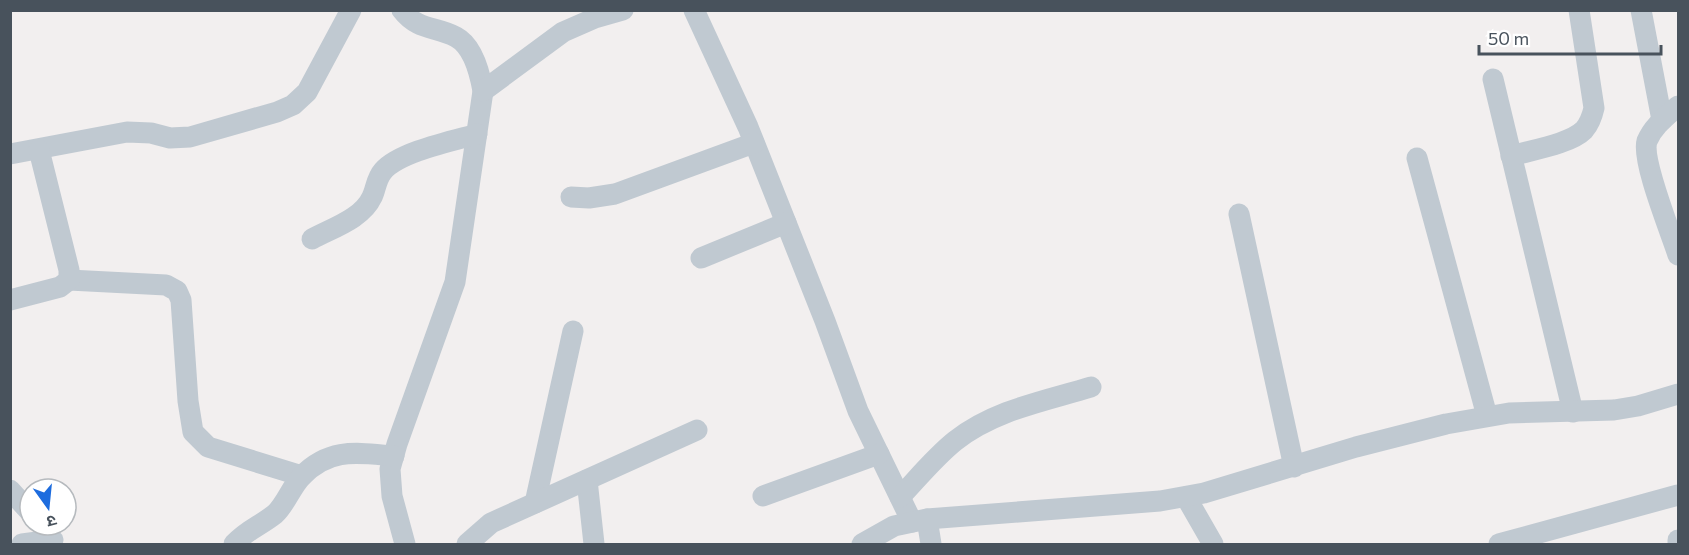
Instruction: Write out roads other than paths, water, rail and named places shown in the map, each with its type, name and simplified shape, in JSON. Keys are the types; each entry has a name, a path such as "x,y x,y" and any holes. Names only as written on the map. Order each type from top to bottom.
{"street":[{"path":"10,154 127,132 170,138 190,137 277,112 293,105 307,92 351,10"},
{"path":"402,10 412,21 458,38 470,51 480,75 483,91 455,282 390,470 392,496 405,544"},
{"path":"483,91 563,32 595,14 623,10"},
{"path":"694,10 754,143 858,411 900,497 920,520 931,544"},
{"path":"1511,156 1567,140 1582,132 1591,121 1594,108 1579,10"},
{"path":"1641,10 1662,120"},
{"path":"1493,79 1573,412"},
{"path":"1678,106 1656,125 1647,142 1647,159 1678,255"},
{"path":"312,239 365,209 383,171 399,159 427,148 477,134"},
{"path":"571,197 590,198 615,194 754,143"},
{"path":"39,150 69,270 69,280"},
{"path":"1417,159 1487,417"},
{"path":"1239,214 1294,467"},
{"path":"701,258 786,223"},
{"path":"10,300 60,287 69,280 166,285 177,291 182,300 188,401 194,432 208,447 302,476"},
{"path":"535,503 573,331"},
{"path":"900,497 954,442 980,424 1009,411 1091,387"},
{"path":"861,544 894,526 920,520 1098,507 1204,494 1413,432 1509,413 1614,410 1638,406 1678,394"},
{"path":"467,544 491,523 697,430"},
{"path":"234,544 245,532 276,513 302,476 324,460 345,453 394,456"},
{"path":"763,496 879,454"},
{"path":"587,480 594,544"},
{"path":"1499,544 1562,536 1678,495"},
{"path":"1186,496 1213,544"},
{"path":"22,544 46,537"}]}
